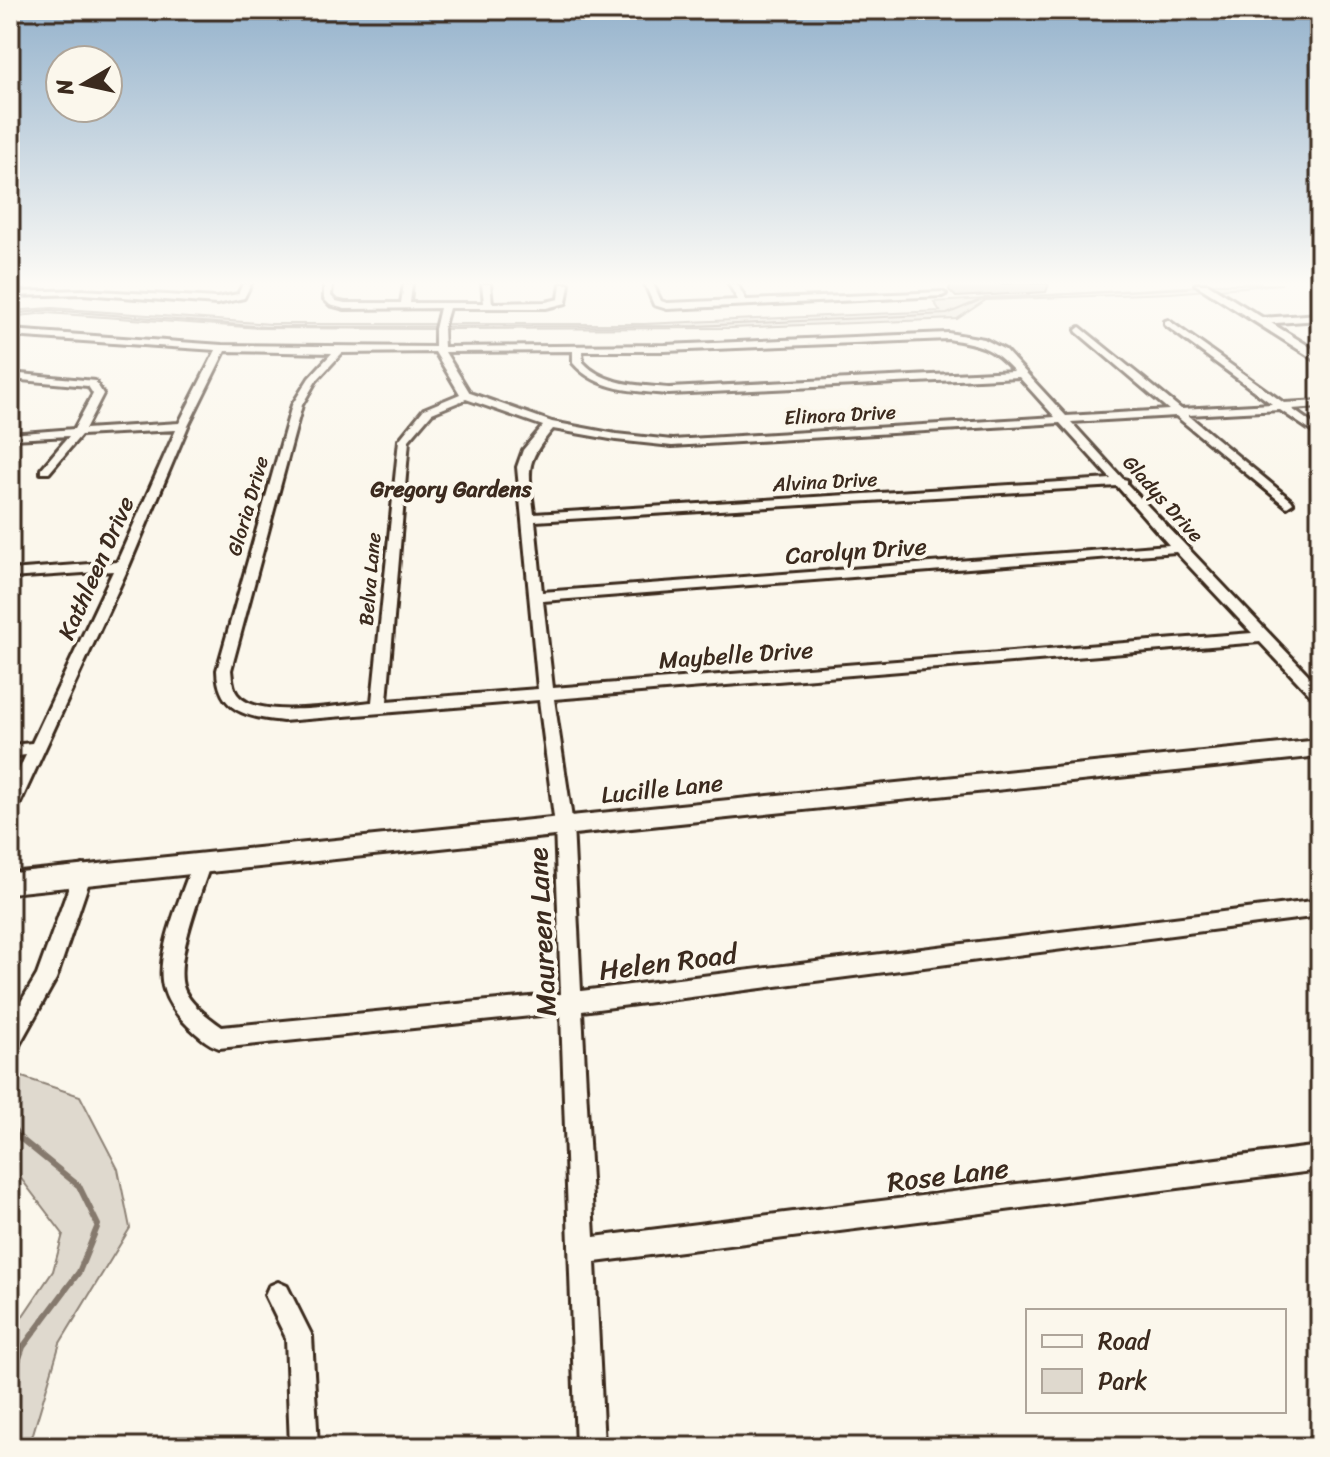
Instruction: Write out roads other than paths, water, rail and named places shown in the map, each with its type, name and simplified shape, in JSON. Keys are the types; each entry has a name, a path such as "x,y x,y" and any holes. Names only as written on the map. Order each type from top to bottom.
{"street":[{"name":"Kathleen Drive","path":"10,807 183,426 220,352"},
{"name":"Gloria Drive","path":"223,685 224,670 297,405 312,380 337,352"},
{"path":"439,352 466,395"},
{"path":"577,352 578,363 597,378 621,385 669,391 1023,374"},
{"name":"Gladys Drive","path":"1000,352 1123,482 1179,548 1320,696"},
{"path":"1106,352 1287,503"},
{"path":"1207,352 1320,434"},
{"path":"10,376 92,383 98,394 78,432 45,471"},
{"name":"Elinora Drive","path":"466,395 550,425 672,443 1320,404"},
{"name":"Belva Lane","path":"379,706 404,440 428,411 466,395"},
{"name":"Maureen Lane","path":"550,425 524,459 546,694 564,825 574,1002 590,1447"},
{"path":"13,436 183,426"},
{"name":"Alvina Drive","path":"529,518 1123,482"},
{"name":"Carolyn Drive","path":"536,597 1179,548"},
{"path":"10,574 122,566"},
{"name":"Maybelle Drive","path":"223,685 228,696 259,713 283,715 1263,637"},
{"path":"10,751 38,748"},
{"name":"Lucille Lane","path":"10,883 83,873 1320,748"},
{"name":"Helen Road","path":"202,862 175,949 173,988 196,1020 219,1038 574,1002 1320,908"},
{"path":"10,1040 46,979 83,873"},
{"name":"Rose Lane","path":"584,1251 1320,1158"},
{"path":"278,1295 299,1336 304,1447"}],"waterway":[{"path":"10,1124 20,1138 79,1186 98,1225 79,1272 23,1347 10,1384"}],"district":[{"name":"Gregory Gardens","path":"451,489"}]}
